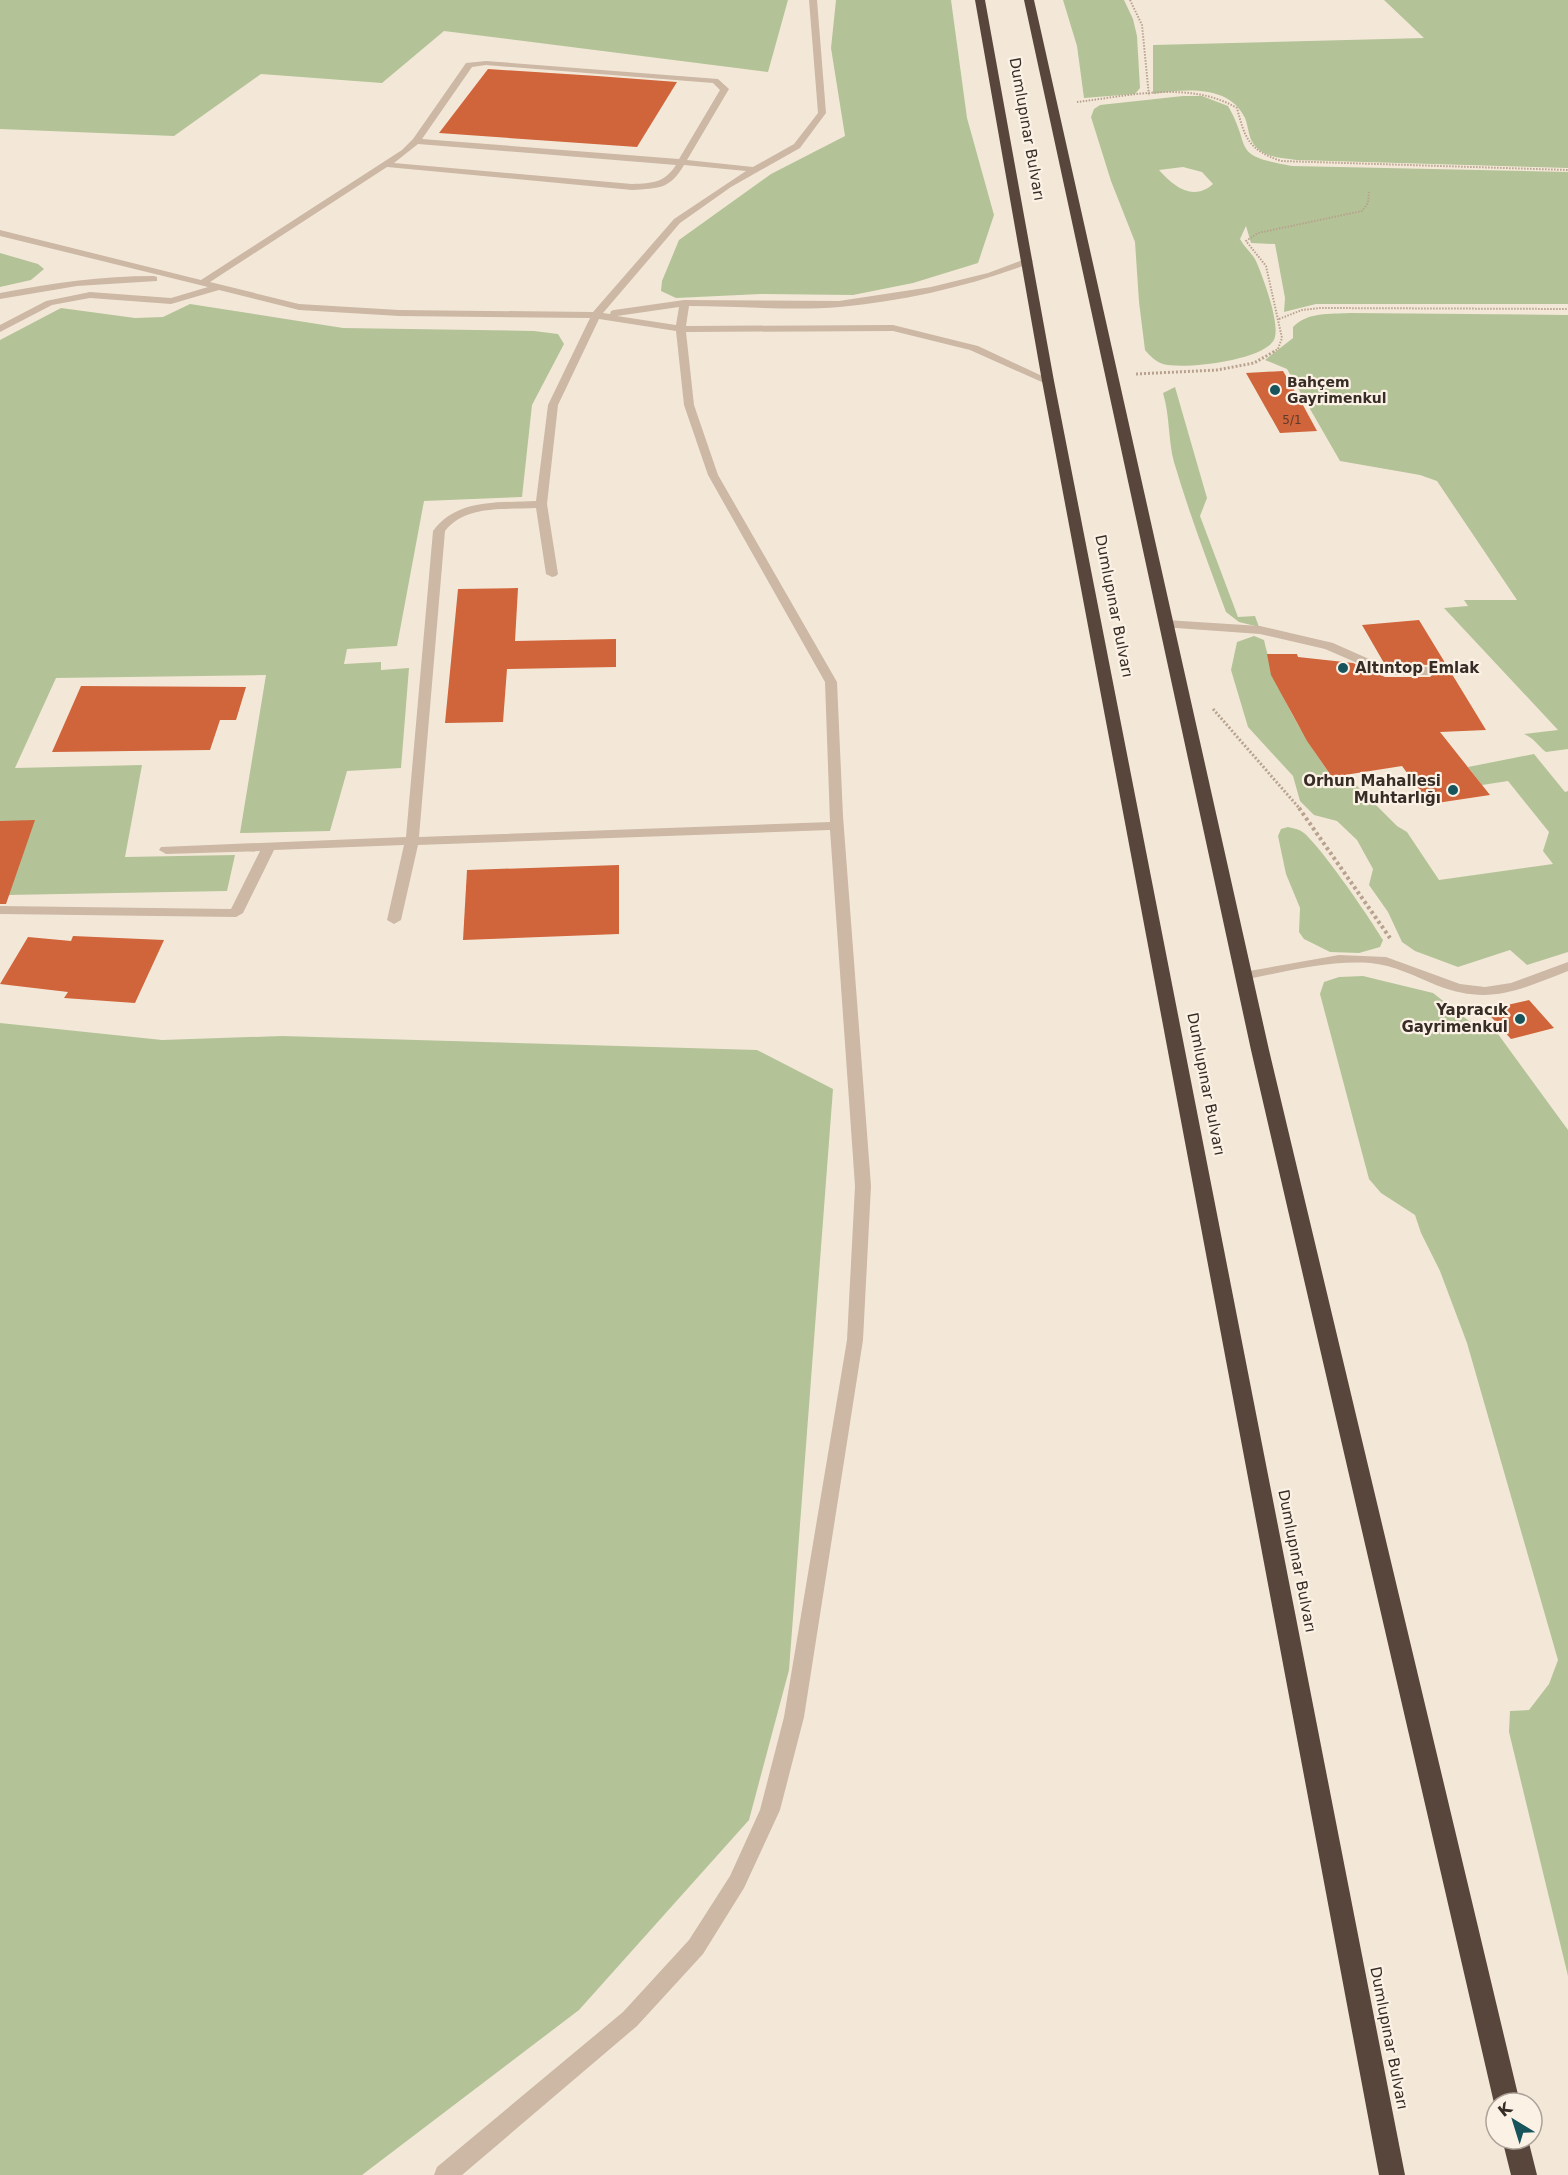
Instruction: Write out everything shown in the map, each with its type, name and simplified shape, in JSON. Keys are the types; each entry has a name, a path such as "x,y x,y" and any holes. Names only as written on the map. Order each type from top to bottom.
{"highway":[{"name":"Dumlupınar Bulvarı","path":"980,0 1048,381 1392,2175"},
{"name":"Dumlupınar Bulvarı","path":"1029,0 1243,976 1504,2091"},
{"path":"1518,2151 1524,2175"}],"street":[{"path":"552,573 541,504 553,405 596,315 677,221 754,170 797,146 822,113 813,0"},
{"path":"201,284 388,165 416,141 463,69 477,63 715,81 723,85 725,89 672,178 661,185 646,187 388,165"},
{"path":"416,141 754,170"},
{"path":"0,233 299,307 399,313 596,315 684,303 840,304 931,290 991,275 1028,261"},
{"path":"0,296 50,285 113,278 184,280"},
{"path":"0,329 49,303 90,295 171,301 216,288"},
{"path":"445,2175 630,2019 696,1947 737,1882 770,1810 794,1717 855,1340 863,1186 837,826 831,682 713,476 689,405 681,329 684,303"},
{"path":"596,315 681,329 893,328 937,337 974,348 1048,381"},
{"path":"394,920 411,840 439,531 445,520 471,510 541,504"},
{"path":"1166,624 1260,630 1329,646 1385,671 1429,671"},
{"path":"166,850 837,826"},
{"path":"0,910 236,913 269,846"},
{"path":"1243,976 1312,964 1371,958 1397,964 1469,991 1487,992 1568,966"}],"path":[{"path":"1130,0 1142,25 1149,96"},
{"path":"1052,104 1193,93 1229,102 1237,108 1245,141 1264,156 1281,161 1568,170"},
{"path":"1112,375 1217,370 1254,363 1278,349 1282,338 1266,266 1246,241 1258,233 1362,211 1368,203 1369,192"},
{"path":"1279,319 1302,310 1320,308 1568,309"},
{"path":"1176,671 1246,743 1279,782 1332,850 1393,943 1426,975"}],"green space":[{"path":"0,0 788,0 768,72 444,31 382,83 261,74 174,136 0,129"},
{"path":"836,0 951,0 967,118 994,215 978,263 913,283 853,295 761,294 676,298 661,291 662,281 679,240 771,174 845,136 831,48"},
{"path":"1063,0 1124,0 1133,19 1137,36 1140,88 1135,94 1084,98 1077,46"},
{"path":"1384,0 1568,0 1568,168 1281,158 1265,154 1254,145 1245,118 1238,107 1228,99 1205,91 1192,90 1153,94 1153,45 1424,38"},
{"path":"1202,96 1228,106 1246,148 1251,154 1292,166 1568,172 1568,304 1316,304 1284,312 1285,298 1275,244 1251,243 1246,226 1240,239 1255,258 1273,310 1276,330 1270,345 1258,352 1225,361 1188,366 1160,363 1145,350 1135,242 1111,181 1091,117 1094,109 1100,105","holes":["1183,167 1202,172 1213,184 1198,192 1191,192 1177,186 1159,170"]},
{"path":"0,253 38,264 44,269 31,280 0,287"},
{"path":"190,304 343,328 534,331 558,334 564,344 532,405 522,497 424,501 397,646 347,649 344,664 381,662 381,670 409,668 401,768 347,771 330,831 240,833 266,675 56,678 15,768 142,765 125,857 235,855 227,891 7,895 0,892 0,340 61,308 135,318 163,317"},
{"path":"1350,313 1568,315 1568,749 1546,752 1524,734 1558,730 1444,608 1468,606 1464,600 1517,600 1437,481 1420,475 1340,461 1287,369 1265,360 1293,338 1293,327 1299,322 1312,316"},
{"path":"1175,387 1207,498 1200,516 1238,617 1255,616 1259,627 1239,622 1226,612 1199,538 1174,462 1171,445 1163,393"},
{"path":"1254,636 1264,640 1282,695 1310,745 1332,777 1342,776 1351,780 1397,826 1407,832 1439,880 1553,864 1543,851 1549,832 1508,781 1482,785 1468,767 1534,754 1565,792 1568,791 1568,952 1527,965 1510,950 1458,967 1415,951 1402,942 1388,912 1369,885 1373,869 1357,840 1337,821 1314,815 1300,801 1293,776 1248,727 1231,670 1237,642"},
{"path":"1288,827 1300,830 1331,864 1383,940 1380,947 1359,953 1330,952 1304,939 1299,932 1300,908 1286,874 1278,836 1281,829"},
{"path":"1363,976 1433,993 1469,1021 1490,1023 1568,1130 1568,1976 1509,1732 1510,1711 1529,1710 1549,1684 1558,1660 1467,1343 1440,1271 1421,1233 1415,1215 1381,1193 1369,1179 1320,994 1324,982 1339,977"},
{"path":"0,1023 162,1040 282,1036 757,1050 833,1089 789,1670 749,1820 579,2010 362,2175 0,2175"}],"building":[{"path":"488,69 677,82 637,147 439,133"},
{"name":"Bahçem Gayrimenkul","path":"1283,371 1317,431 1280,433 1246,373"},
{"path":"518,588 515,641 616,639 616,667 507,669 503,722 445,723 458,589"},
{"path":"1419,620 1486,730 1440,732 1490,795 1430,804 1402,766 1332,777 1307,741 1271,675 1267,654 1297,654 1298,657 1353,663 1385,677 1430,677 1437,670 1429,665 1384,663 1362,625"},
{"path":"81,686 246,687 236,720 220,720 210,750 52,752"},
{"path":"35,820 6,904 0,904 0,821"},
{"path":"619,865 619,934 463,940 467,870"},
{"path":"73,936 164,940 135,1003 64,998 68,992 0,984 28,937 71,941"},
{"name":"Yapracık Gayrimenkul","path":"1529,1000 1554,1028 1511,1039 1485,1010"}],"place":[{"name":"Bahçem Gayrimenkul","path":"1275,390"},
{"name":"Altıntop Emlak","path":"1343,668"},
{"name":"Orhun Mahallesi Muhtarlığı","path":"1453,790"},
{"name":"Yapracık Gayrimenkul","path":"1520,1019"}]}
